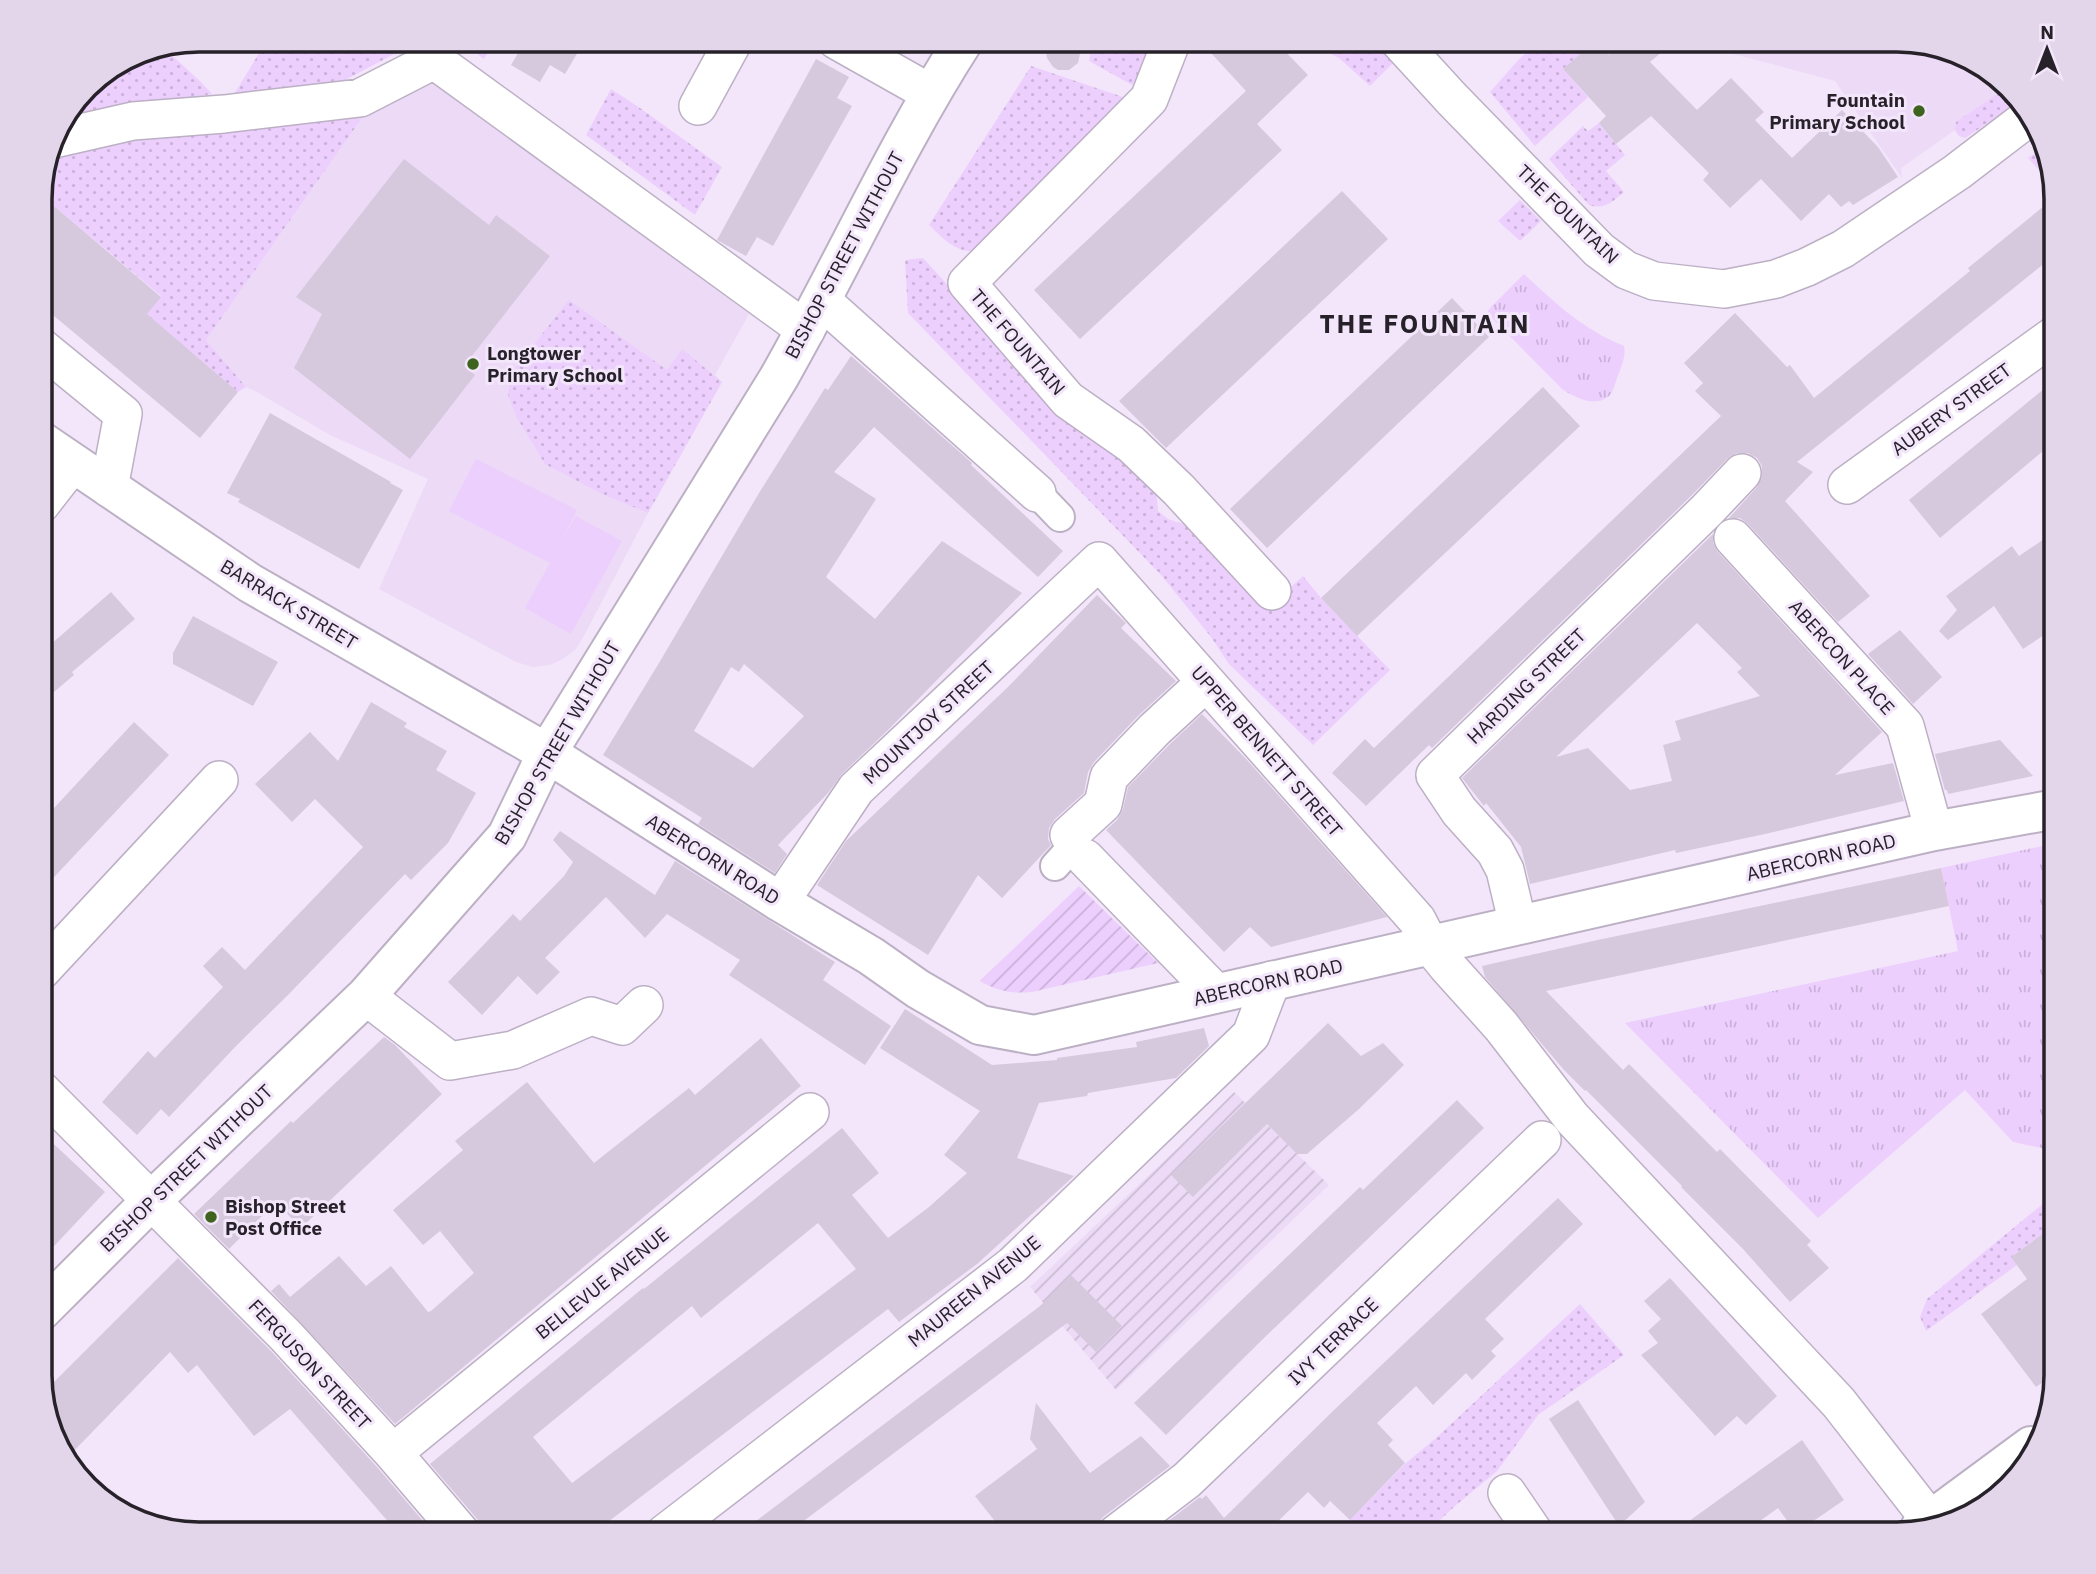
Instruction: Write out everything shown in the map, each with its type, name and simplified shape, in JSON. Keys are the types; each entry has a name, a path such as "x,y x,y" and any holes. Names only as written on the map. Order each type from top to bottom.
{"main road":[{"name":"BISHOP STREET WITHOUT","path":"53,1299 152,1200 366,996 507,836 547,753 693,519 813,315 930,93 956,52"},
{"name":"BARRACK STREET","path":"53,449 250,583 547,753"},
{"name":"ABERCORN ROAD","path":"547,753 779,902 980,1025 1034,1035 1934,831 2044,810"},
{"path":"1939,1515 2019,1455"}],"street":[{"path":"698,106 727,52"},
{"path":"857,52 930,93"},
{"name":"THE FOUNTAIN","path":"1167,52 1149,99 967,283 1067,399 1131,444 1179,491 1272,591"},
{"name":"THE FOUNTAIN","path":"1409,52 1599,250 1626,270 1654,281 1724,289 1776,279 1807,267 1843,249 1892,217 2022,123"},
{"path":"67,136 133,121 224,114 360,98 435,60 813,315 1048,505"},
{"name":"AUBERY STREET","path":"1847,485 2044,343"},
{"path":"53,357 123,414 109,488"},
{"path":"53,489 73,463"},
{"name":"HARDING STREET","path":"1518,925 1505,870 1495,852 1459,811 1435,775 1742,473"},
{"name":"ABERCON PLACE","path":"1733,538 1905,726 1934,831"},
{"name":"UPPER BENNETT STREET","path":"1099,561 1417,920 1430,945 1501,1026 1572,1118 1839,1403 1922,1519"},
{"name":"MOUNTJOY STREET","path":"779,902 856,789 1099,561"},
{"path":"1206,682 1109,777 1102,804 1070,853 1216,993"},
{"path":"53,958 219,780"},
{"name":"MAUREEN AVENUE","path":"680,1522 1013,1265 1251,1035 1272,981"},
{"path":"366,996 450,1060 513,1050 591,1016 622,1026 644,1005"},
{"name":"FERGUSON STREET","path":"53,1102 286,1336 452,1522"},
{"name":"BELLEVUE AVENUE","path":"393,1453 810,1112"},
{"name":"IVY TERRACE","path":"1132,1522 1187,1480 1542,1140"},
{"path":"1507,1493 1527,1522"}],"shaded area":[{"name":"Fountain Primary School","path":"1726,52 1916,54 1944,60 1962,68 1978,77 2001,97 1901,168 1902,178 1835,81"},
{"name":"Longtower Primary School","path":"430,78 749,314 715,375 722,382 648,513 585,634 576,649 550,665 533,667 516,662 379,589 428,479 330,435 246,387 206,340 364,115"},
{"path":"1234,1092 1329,1185 1116,1390 1030,1287"}],"green space":[{"path":"260,52 398,52 343,81 230,101"},
{"path":"474,52 488,52 484,59"},
{"path":"1091,52 1151,52 1145,69 1132,85 1089,61"},
{"path":"1328,52 1386,52 1395,61 1370,86 1339,58"},
{"path":"1527,52 1582,52 1563,69 1588,97 1535,146 1490,92"},
{"path":"171,55 212,94 78,117 96,96 118,77 152,60"},
{"path":"1031,66 1123,97 1099,130 976,251 962,250 950,244 929,225"},
{"path":"611,89 722,167 695,215 586,135"},
{"path":"1998,94 2011,108 1965,138 1959,136 1955,130 1956,122"},
{"path":"364,115 206,340 246,387 238,392 146,314 161,296 53,205 59,157 128,132"},
{"path":"1599,123 1625,155 1606,171 1624,192 1608,204 1600,206 1589,205 1549,159 1583,126 1588,131"},
{"path":"2036,152 2041,173 2028,158"},
{"path":"1520,200 1541,221 1520,241 1498,221"},
{"path":"923,258 1062,410 1156,488 1158,511 1168,519 1183,524 1205,541 1270,606 1303,576 1390,670 1313,745 1229,664 1162,576 908,313 905,260"},
{"path":"1524,274 1583,324 1624,346 1623,360 1610,395 1592,401 1562,389 1487,313"},
{"path":"569,300 667,370 682,349 722,382 648,513 600,493 545,464 517,418 508,395 510,375"},
{"path":"476,459 577,510 561,542 576,516 622,541 571,634 525,608 550,563 449,511"},
{"path":"2044,846 2044,1148 2013,1142 1965,1090 1818,1218 1625,1023 1958,951 1941,868"},
{"path":"1079,886 1158,963 1032,992 1005,991 980,981"},
{"path":"2044,1203 2044,1233 2012,1256 2017,1265 1926,1331 1920,1317 1927,1299"},
{"path":"1580,1304 1624,1355 1538,1415 1497,1471 1438,1522 1348,1522 1406,1463"}],"building":[{"path":"519,52 578,52 565,74 550,65 540,82 511,65"},
{"path":"1046,52 1080,52 1078,63 1069,70 1058,70 1047,58"},
{"path":"1210,52 1286,52 1308,75 1257,124 1282,150 1080,339 1034,290 1246,91"},
{"path":"1582,52 1605,52 1608,55 1611,52 1662,52 1650,62 1697,110 1731,78 1764,112 1755,120 1792,158 1842,110 1878,147 1898,177 1853,205 1849,201 1841,207 1829,194 1801,221 1761,179 1730,208 1703,180 1709,173 1651,116 1616,144 1599,123 1606,116 1563,69"},
{"path":"816,59 849,77 837,98 852,106 773,246 757,237 746,256 717,240"},
{"path":"404,159 489,225 496,215 550,256 464,366 475,375 410,459 294,368 322,314 296,297"},
{"path":"1342,191 1388,239 1166,448 1119,401"},
{"path":"53,205 161,297 147,314 238,392 200,438 53,315"},
{"path":"2044,206 2044,264 1797,462 1813,472 1785,501 1870,596 1838,622 1748,524 1740,518 1729,518 1757,487 1762,477 1762,466 1757,458 1748,453 1737,453 1727,459 1432,748 1429,745 1366,806 1332,773 1365,739 1374,748 1721,416 1695,391 1703,383 1684,363 1735,313 1787,367 1790,365 1814,398 1970,271 1968,268"},
{"path":"1452,298 1489,337 1267,548 1230,509"},
{"path":"851,356 972,463 971,465 1063,551 1038,577 874,427 834,472 876,499 826,577 875,619 942,541 1022,593 842,774 828,793 778,845 787,854 775,873 698,824 702,818 603,755 759,493 825,388 828,390","holes":["744,664 804,716 753,768 694,731 731,667 739,672"]},
{"path":"1543,387 1580,426 1357,636 1321,598"},
{"path":"2044,389 2044,450 1940,538 1909,500"},
{"path":"270,413 403,490 359,569 238,502 240,499 227,493"},
{"path":"1713,534 1713,543 1718,552 1882,732 1835,775 1893,763 1904,801 1765,834 1676,853 1675,850 1530,884 1521,847 1462,778","holes":["1697,623 1742,668 1737,672 1760,696 1675,721 1681,740 1663,745 1672,781 1630,790 1588,748 1556,757"]},
{"path":"2044,539 2044,635 2023,649 1994,606 1948,640 1939,631 1957,610 1946,596 2012,546 2019,556"},
{"path":"111,592 135,619 72,672 74,675 53,693 53,642"},
{"path":"1097,595 1126,623 1121,628 1176,681 1094,762 1088,772 1084,793 1055,819 1049,828 1048,839 1051,845 1002,898 978,875 928,955 817,885 846,841 1009,686"},
{"path":"193,616 278,662 253,706 173,664 173,653"},
{"path":"1900,630 1942,677 1913,704 1868,654"},
{"path":"371,702 407,723 404,727 447,751 436,770 476,793 448,843 411,880 405,874 169,1117 161,1109 137,1135 102,1102 148,1051 155,1058 223,987 203,966 222,947 245,970 363,847 315,799 292,822 255,784 310,732 338,761"},
{"path":"1202,714 1248,761 1387,917 1271,947 1250,927 1224,952 1106,830 1117,820 1123,809 1128,787"},
{"path":"134,722 169,755 53,878 53,809"},
{"path":"2000,740 2033,776 1948,794 1935,754"},
{"path":"560,831 655,895 675,861 835,962 823,980 891,1026 865,1065 729,975 740,960 667,914 645,938 606,897 545,958 560,972 537,995 518,976 482,1015 448,982 513,914 520,921 564,876 573,862 553,840"},
{"path":"1941,868 1949,906 1546,991 1623,1070 1629,1064 1717,1152 1720,1149 1811,1241 1807,1245 1829,1268 1790,1302 1682,1186 1564,1070 1485,977 1482,966 1593,941"},
{"path":"905,1009 992,1065 1057,1060 1137,1047 1136,1042 1204,1028 1209,1046 1176,1078 1039,1103 1017,1158 1074,1176 977,1264 899,1322 888,1309 608,1522 479,1522 430,1464 842,1128 879,1173 852,1195 888,1238 929,1207 967,1173 944,1155 980,1111 880,1048","holes":["818,1223 856,1269 572,1483 533,1437 692,1306 701,1318"]},
{"path":"1328,1023 1361,1056 1383,1043 1404,1065 1307,1154 1297,1154 1267,1124 1193,1197 1171,1175"},
{"path":"384,1037 442,1094 301,1228 276,1202 229,1249 194,1214"},
{"path":"761,1038 801,1086 395,1424 271,1291 279,1284 290,1297 339,1256 366,1286 391,1266 428,1312 431,1311 474,1273 440,1231 423,1245 393,1210 463,1150 455,1141 527,1082 594,1163 689,1088 695,1095"},
{"path":"1457,1100 1484,1128 1166,1435 1134,1403 1360,1187 1363,1190"},
{"path":"53,1143 105,1192 53,1247"},
{"path":"1558,1198 1583,1224 1485,1319 1504,1339 1491,1351 1496,1356 1472,1380 1466,1373 1433,1405 1416,1386 1377,1423 1393,1440 1388,1445 1405,1463 1350,1520 1330,1501 1324,1508 1308,1492 1277,1522 1167,1522 1206,1495 1224,1518"},
{"path":"2044,1233 2044,1375 2043,1382 2036,1387 1981,1314 2027,1279 2011,1257"},
{"path":"178,1258 271,1351 424,1522 389,1522 290,1409 254,1436 197,1365 188,1373 170,1352 74,1451 58,1413 53,1383"},
{"path":"1071,1275 1122,1326 1096,1352 1067,1323 802,1522 755,1522 1040,1306"},
{"path":"1670,1278 1777,1396 1746,1425 1737,1416 1715,1436 1641,1355 1658,1343 1648,1331 1661,1319 1644,1301"},
{"path":"1578,1400 1645,1502 1623,1522 1616,1522 1549,1419"},
{"path":"1036,1403 1090,1473 1141,1436 1170,1466 1099,1522 996,1522 975,1496 1037,1449 1030,1439"},
{"path":"1802,1440 1844,1500 1812,1522 1788,1522 1778,1508 1759,1522 1688,1522"}],"place":[{"name":"Fountain Primary School","path":"1919,111"},
{"name":"Longtower Primary School","path":"473,364"},
{"name":"Bishop Street Post Office","path":"211,1217"}],"district":[{"name":"THE FOUNTAIN","path":"1425,323"}]}
